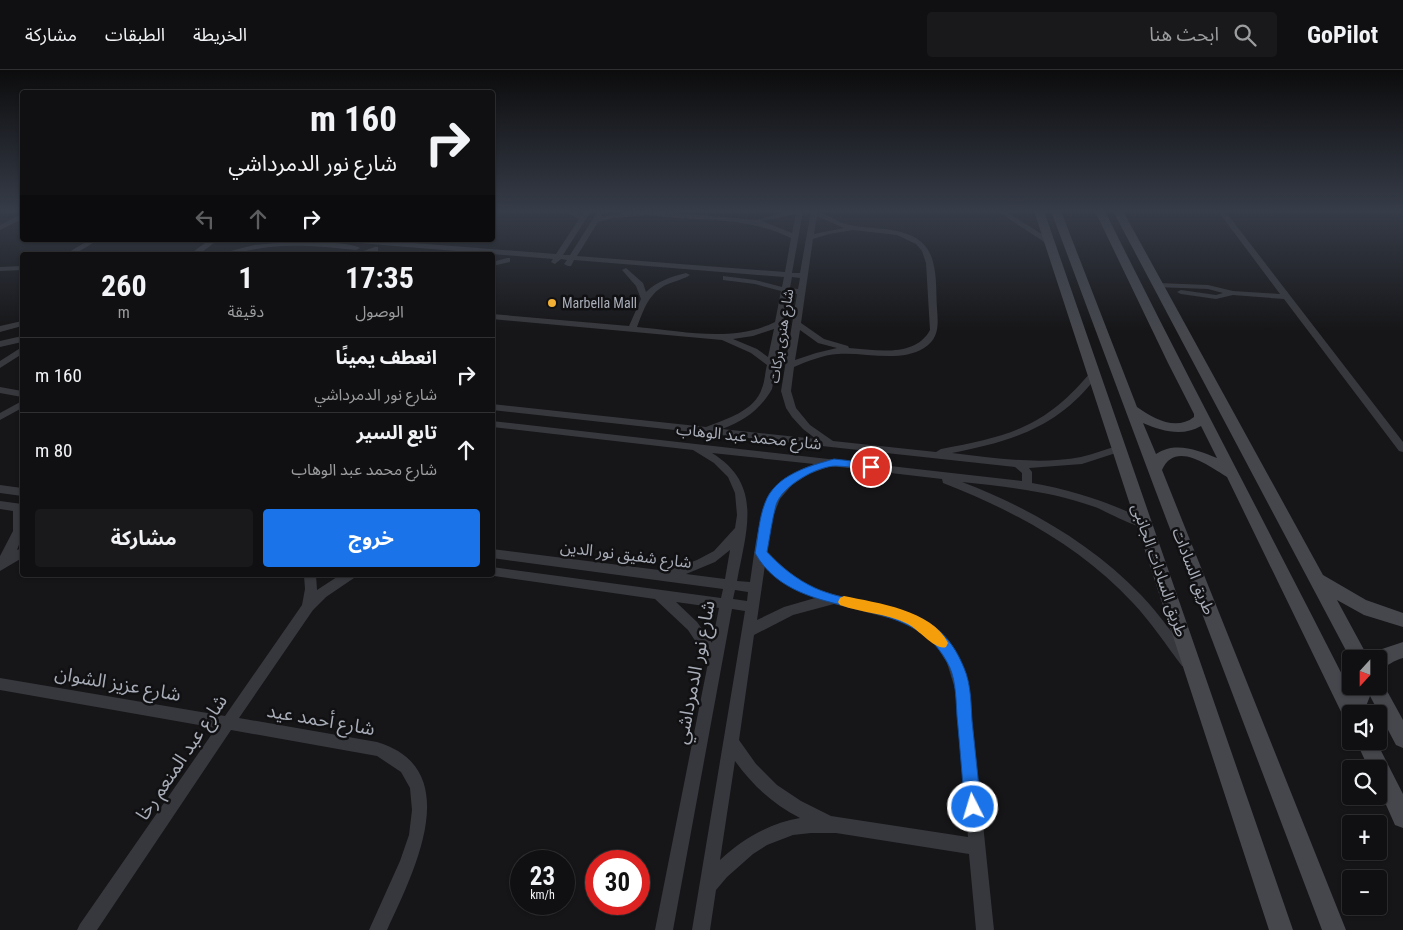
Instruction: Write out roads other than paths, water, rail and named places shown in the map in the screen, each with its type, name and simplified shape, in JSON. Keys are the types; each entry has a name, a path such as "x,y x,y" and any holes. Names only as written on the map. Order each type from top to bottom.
{"main road":[{"name":"طريق السادات الجانبى","path":"1053,251 1281,930"},
{"name":"طريق السادات","path":"1071,251 1334,930"},
{"path":"1120,251 1154,324 1234,476 1348,705"},
{"path":"1134,251 1142,255"},
{"path":"1140,251 1355,650"},
{"path":"1061,274 1086,290"},
{"path":"1154,324 1168,304"},
{"path":"1086,347 1101,332"},
{"path":"1174,363 1214,388"},
{"path":"1131,409 1150,422 1176,428 1196,424 1201,419 1201,413"},
{"path":"1155,469 1156,461 1162,456 1172,452 1185,452 1213,460 1234,476"},
{"path":"1318,579 1356,603 1378,613 1403,620"},
{"path":"1388,655 1403,650"},
{"path":"1379,695 1403,739"},
{"path":"1370,750 1403,817"}],"street":[{"path":"555,261 561,251"},
{"path":"569,262 576,251"},
{"name":"شارع هنرى بركات","path":"707,430 738,418 757,405 767,389 793,251"},
{"name":"شارع هنرى بركات","path":"808,251 786,391 790,409 805,426 834,444"},
{"path":"790,366 820,354 857,350 888,352 916,349 926,344 933,337 934,330 928,251"},
{"path":"1252,251 1403,449"},
{"path":"495,254 707,273 804,276"},
{"path":"495,259 555,261"},
{"path":"495,263 507,260"},
{"path":"569,262 626,270 686,275 707,273 802,292"},
{"path":"0,269 20,268"},
{"path":"626,270 640,285 644,298"},
{"path":"632,329 644,298 665,281 686,275"},
{"path":"1160,288 1192,290 1216,297 1233,293 1287,297"},
{"path":"495,316 720,337 747,335 765,330 779,323"},
{"path":"0,329 20,324"},
{"path":"796,324 821,340 857,350"},
{"path":"720,337 749,348 772,364"},
{"path":"0,344 20,340"},
{"path":"0,365 20,351"},
{"path":"926,454 996,440 1042,422 1060,410 1093,375"},
{"path":"0,390 20,394"},
{"path":"0,417 20,405"},
{"name":"شارع محمد عبد الوهاب","path":"495,407 1018,464 1074,462 1090,459 1118,449"},
{"path":"582,434 590,417"},
{"name":"شارع محمد عبد الوهاب","path":"495,424 1024,485 1072,495 1121,512 1144,524"},
{"name":"شارع نور الدمرداشي","path":"664,930 742,525 743,498 737,481 725,466 709,455 689,446"},
{"path":"701,930 755,588 771,503 781,488 795,477 813,468 834,462"},
{"path":"1018,464 1027,472 1027,482 1024,485"},
{"path":"926,473 992,498 1025,515 1085,553 1112,575 1136,600 1195,673"},
{"path":"0,489 20,492"},
{"path":"0,505 20,508"},
{"path":"662,575 690,570 713,558 731,543 742,525"},
{"path":"0,567 19,534 20,527"},
{"path":"0,567 20,553"},
{"name":"شارع شفيق نور الدين","path":"495,553 755,588"},
{"path":"761,553 791,581 811,591 834,599 894,612 914,621 933,634 948,650 958,669 962,689 985,930"},
{"path":"495,572 752,607"},
{"name":"شارع عبد المنعم رخا","path":"308,606 311,589 310,577"},
{"name":"شارع عبد المنعم رخا","path":"86,930 308,606 322,593 347,577"},
{"path":"657,594 676,607 691,622 706,642 715,664"},
{"path":"748,632 788,610 810,603 834,599"},
{"name":"شارع عزيز الشوان","path":"0,684 228,723"},
{"name":"شارع أحمد عيد","path":"228,723 363,746 386,752 404,764 416,782 422,805 419,832 378,930"},
{"path":"731,741 747,767 770,790 798,810 830,824"},
{"path":"708,886 727,862 750,845 775,832 802,825 830,824 976,847"}],"place":[{"name":"Marbella Mall","path":"552,303"}]}
